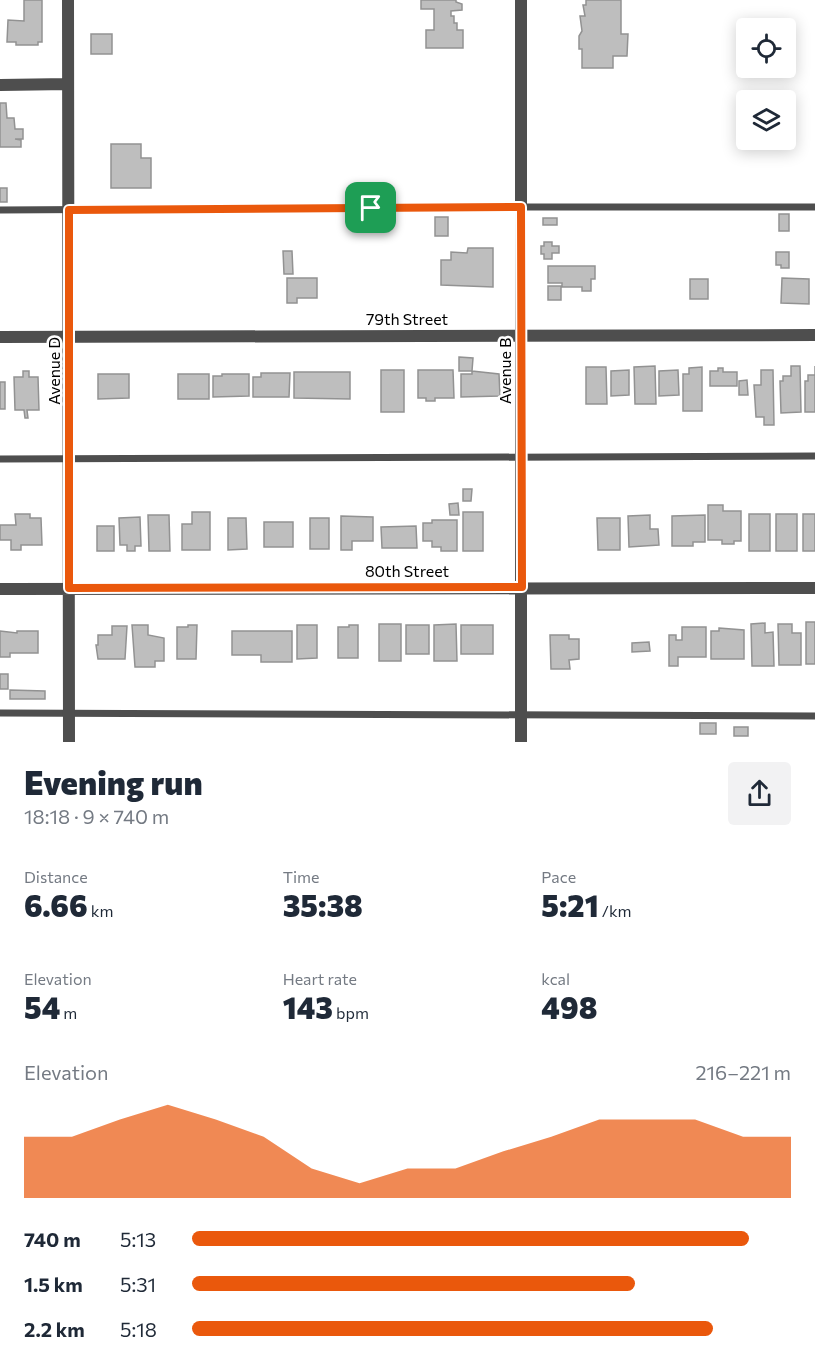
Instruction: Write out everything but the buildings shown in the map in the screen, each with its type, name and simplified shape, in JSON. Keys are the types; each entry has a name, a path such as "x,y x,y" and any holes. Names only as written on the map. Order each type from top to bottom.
{"street":[{"name":"Avenue D","path":"68,0 69,742"},
{"name":"Avenue B","path":"521,0 521,742"},
{"path":"0,85 68,84"},
{"name":"79th Street","path":"0,337 815,335"},
{"name":"80th Street","path":"0,589 815,588"}],"lane":[{"path":"0,210 815,207"},
{"path":"0,459 815,456"},
{"path":"0,713 815,716"}],"route":[{"path":"521,207 522,587 69,588 69,210 371,208 521,207"}]}
